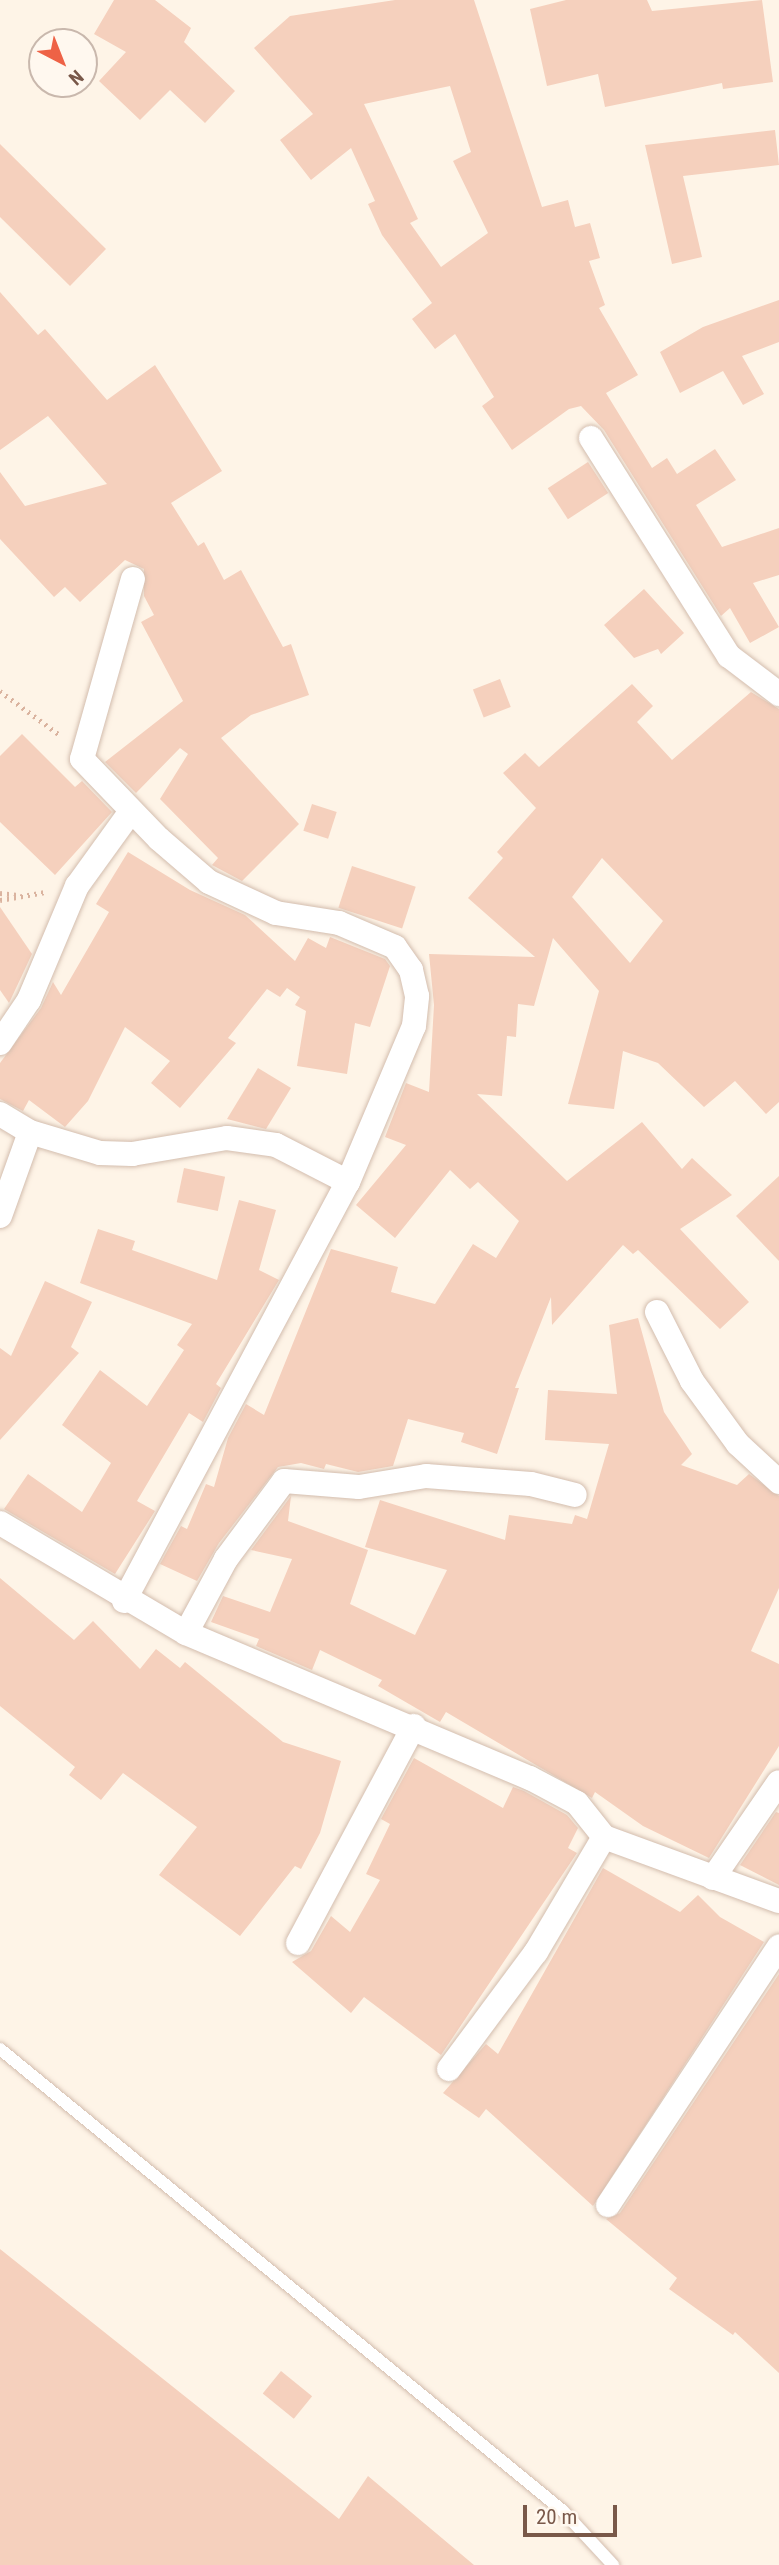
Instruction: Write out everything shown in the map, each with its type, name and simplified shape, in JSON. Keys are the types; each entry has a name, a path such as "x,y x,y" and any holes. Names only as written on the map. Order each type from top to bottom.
{"street":[{"path":"591,438 729,656 779,694"},
{"path":"124,1601 348,1182 414,1026 417,996 411,970 395,947 339,923 276,913 209,882 131,811 82,759 133,579"},
{"path":"0,1043 29,1000 77,886 131,811"},
{"path":"0,1114 30,1132 100,1153 132,1154 227,1138 276,1145 348,1182"},
{"path":"0,1216 30,1132"},
{"path":"657,1312 692,1381 738,1444 779,1482"},
{"path":"186,1633 226,1559 284,1481 359,1487 426,1476 531,1484 575,1494"},
{"path":"0,1523 124,1601 186,1633 414,1726 577,1803 604,1837 779,1901"},
{"path":"298,1943 414,1726"},
{"path":"713,1878 779,1782"},
{"path":"449,2069 536,1952 604,1837"},
{"path":"608,2205 779,1947"}],"lane":[{"path":"0,2049 563,2511 613,2565"}],"path":[{"path":"0,691 50,725 82,759"},
{"path":"0,900 77,886"},
{"path":"0,892 26,896"}],"building":[{"path":"114,0 155,0 191,28 184,42 235,91 205,123 170,90 140,120 99,81 126,52 98,36 98,28"},
{"path":"395,0 474,0 542,207 568,200 575,227 590,223 600,258 589,261 605,305 599,308 638,375 606,393 652,468 667,458 677,474 715,449 736,480 696,505 722,547 779,528 779,575 753,583 779,627 750,643 730,608 721,616 604,430 581,406 569,409 512,450 482,406 494,397 455,334 435,349 412,319 432,303 382,235 368,204 375,201 351,148 311,180 280,140 313,114 254,48 290,16","holes":["450,86 471,152 453,161 488,233 441,267 410,223 418,219 364,104"]},
{"path":"566,0 647,0 652,11 762,0 773,82 723,89 722,83 605,107 598,74 547,86 530,9"},
{"path":"775,130 779,165 683,176 702,257 672,264 645,145"},
{"path":"0,144 106,249 70,286 0,217"},
{"path":"0,292 38,335 45,329 107,400 155,365 222,471 171,503 198,546 204,542 224,580 241,570 283,647 291,644 309,695 251,715 221,738 299,824 242,881 212,865 218,858 160,799 188,754 180,748 136,793 105,762 183,701 141,622 154,615 144,596 144,569 125,560 80,602 65,587 54,597 0,539 0,472 25,506 107,484 48,416 0,450"},
{"path":"779,300 779,342 742,356 764,394 743,405 723,371 680,393 660,352 703,327"},
{"path":"588,462 608,493 568,519 548,488"},
{"path":"644,589 684,633 661,654 658,649 634,658 604,625"},
{"path":"500,679 511,707 484,717 473,689"},
{"path":"632,684 653,706 637,722 672,760 751,692 779,709 779,1102 766,1114 735,1081 704,1107 658,1063 623,1051 614,1109 568,1104 599,991 553,938 534,1006 518,1004 516,1037 507,1036 502,1096 477,1094 567,1181 642,1122 682,1169 692,1158 732,1195 680,1229 749,1302 720,1329 638,1250 633,1254 623,1245 552,1325 551,1297 515,1388 519,1388 497,1454 461,1442 464,1433 408,1419 393,1466 358,1472 326,1464 324,1469 301,1463 278,1467 219,1543 197,1581 160,1564 181,1526 187,1529 206,1484 214,1487 228,1438 246,1404 264,1415 331,1249 398,1267 391,1292 435,1304 473,1244 496,1258 519,1221 478,1182 470,1189 450,1170 395,1238 356,1205 406,1145 385,1137 406,1083 429,1092 434,1005 429,954 535,957 468,898 503,858 497,852 536,808 503,773 525,753 539,767","holes":["602,858 663,921 630,963 572,897"]},
{"path":"22,734 75,787 82,781 112,812 55,875 0,822 0,756"},
{"path":"312,804 337,812 328,839 303,831"},
{"path":"128,852 190,890 245,915 295,961 308,938 326,948 330,937 385,959 390,966 370,1027 355,1023 347,1074 297,1066 306,1011 295,1005 300,997 287,988 280,997 267,989 228,1038 236,1043 180,1108 151,1083 170,1061 125,1027 88,1101 65,1127 29,1100 23,1111 0,1099 0,1063 41,1008 53,982 61,995 109,912 96,904"},
{"path":"352,866 416,887 402,929 338,908"},
{"path":"0,907 32,954 9,1003 0,990"},
{"path":"258,1068 291,1088 266,1129 227,1119"},
{"path":"184,1168 225,1177 218,1211 177,1202"},
{"path":"779,1176 779,1261 736,1216"},
{"path":"239,1200 276,1210 259,1270 279,1280 216,1384 221,1388 203,1422 189,1413 137,1501 155,1511 115,1574 4,1509 28,1474 82,1512 111,1463 62,1425 100,1370 147,1406 184,1350 177,1345 192,1324 80,1283 98,1229 135,1241 132,1250 217,1280"},
{"path":"45,1281 92,1302 71,1347 79,1353 0,1440 0,1348 11,1356"},
{"path":"638,1318 664,1412 692,1454 681,1465 737,1485 749,1474 779,1496 779,1588 751,1651 779,1664 779,1746 709,1858 643,1826 595,1792 592,1798 446,1712 440,1722 378,1686 382,1680 320,1650 312,1670 256,1646 259,1639 211,1622 223,1596 270,1612 292,1559 251,1550 291,1496 288,1521 368,1550 350,1604 415,1635 447,1570 365,1547 380,1500 505,1540 509,1515 572,1524 575,1515 587,1519 609,1444 545,1440 548,1390 617,1394 609,1325"},
{"path":"0,1578 74,1640 93,1621 140,1669 156,1649 180,1668 185,1662 283,1742 341,1761 320,1833 301,1869 295,1866 240,1936 159,1875 197,1827 123,1773 101,1800 69,1775 75,1767 0,1706"},
{"path":"414,1758 503,1808 513,1787 524,1791 567,1815 578,1828 568,1848 577,1853 441,2055 364,1997 351,2013 292,1962 311,1951 331,1916 350,1932 380,1880 366,1874 390,1824 381,1819"},
{"path":"776,1812 779,1813 779,1885 740,1865"},
{"path":"603,1868 680,1912 698,1895 720,1917 764,1942 593,2206 486,2109 479,2118 443,2093 486,2044 498,2054"},
{"path":"779,1974 779,2373 735,2332 733,2335 669,2289 677,2278 606,2219 620,2213"},
{"path":"0,2249 339,2519 368,2476 474,2565 0,2565"},
{"path":"281,2371 312,2396 294,2419 263,2394"}]}
